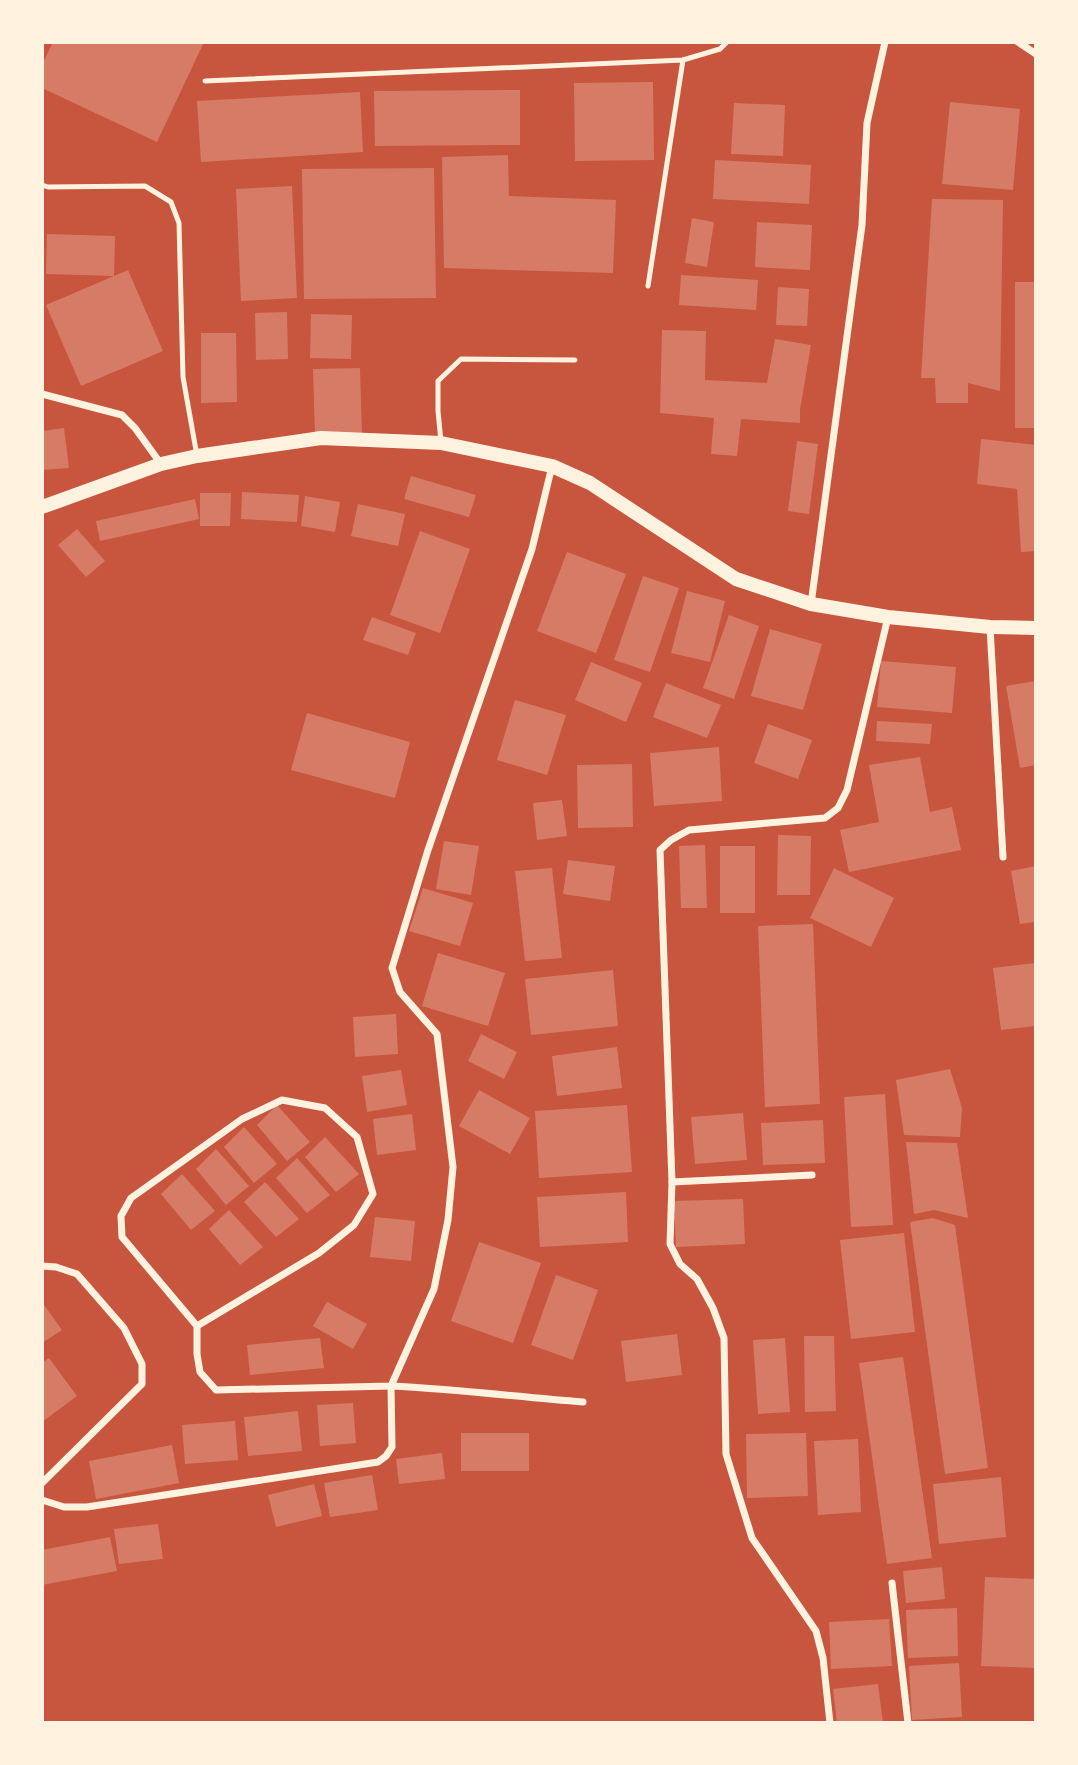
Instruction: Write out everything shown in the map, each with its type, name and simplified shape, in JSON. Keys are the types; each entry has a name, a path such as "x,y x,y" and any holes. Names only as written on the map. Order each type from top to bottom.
{"main road":[{"path":"42,507 161,464 197,456 321,438 441,443 552,466 590,482 736,579 811,604 888,617 990,627 1036,628"}],"street":[{"path":"811,604 862,225 867,123 885,42"},
{"path":"1018,42 1036,54"},
{"path":"42,394 122,415 161,464"},
{"path":"42,1500 64,1507 87,1507 378,1462 392,1447 391,1386 435,1289 448,1220 453,1167 437,1034 400,992 392,968 428,850 532,549 552,466"},
{"path":"830,1723 823,1658 816,1631 752,1538 726,1454 724,1338 713,1308 697,1279 680,1264 670,1244 673,1182 660,850 689,830 825,818 838,808 847,790 888,617"},
{"path":"990,627 1003,857"},
{"path":"197,1326 318,1253 354,1225 373,1194 357,1137 325,1108 282,1100 242,1119 131,1198 121,1216 122,1237 197,1326 200,1372 216,1390 391,1386 446,1388 583,1402"},
{"path":"673,1182 812,1175"},
{"path":"42,1266 56,1266 77,1274 124,1328 142,1364 142,1384 42,1483"},
{"path":"892,1583 908,1723"}],"lane":[{"path":"205,80 683,60 720,49 727,42"},
{"path":"648,286 683,60"},
{"path":"42,185 145,186 171,202 179,223 183,377 197,456"},
{"path":"441,443 438,381 461,359 575,360"}],"building":[{"path":"53,42 204,42 157,142 42,88 42,65"},
{"path":"653,82 654,160 575,161 574,83"},
{"path":"520,90 520,145 375,146 374,91"},
{"path":"360,92 363,152 201,162 197,101"},
{"path":"950,102 1020,109 1013,190 942,184"},
{"path":"734,103 785,105 783,156 731,154"},
{"path":"508,155 509,196 616,200 613,273 444,268 442,157"},
{"path":"715,160 811,165 809,204 713,199"},
{"path":"434,168 436,298 304,299 302,169"},
{"path":"292,186 297,298 241,301 236,189"},
{"path":"932,199 1003,200 1000,391 968,383 968,403 936,403 935,378 921,378"},
{"path":"692,218 714,222 707,267 685,263"},
{"path":"757,222 812,225 810,270 755,267"},
{"path":"47,234 115,236 114,276 46,274"},
{"path":"128,270 163,351 81,386 46,305"},
{"path":"681,275 758,280 756,310 679,305"},
{"path":"1015,282 1036,282 1036,428 1015,428"},
{"path":"778,287 809,289 807,326 776,325"},
{"path":"287,312 288,359 256,360 255,313"},
{"path":"311,314 352,315 351,359 310,358"},
{"path":"662,330 706,331 705,380 767,383 775,339 811,345 800,423 741,419 737,456 711,454 714,418 660,413"},
{"path":"201,333 236,333 237,402 201,403"},
{"path":"360,368 362,434 315,435 313,369"},
{"path":"64,428 69,468 42,470 42,431"},
{"path":"981,439 1036,445 1036,551 1021,552 1017,489 977,484"},
{"path":"797,441 818,444 809,514 788,511"},
{"path":"411,476 476,495 469,517 404,499"},
{"path":"242,492 299,495 297,522 241,519"},
{"path":"200,493 231,493 230,526 200,526"},
{"path":"305,496 340,502 335,532 301,526"},
{"path":"195,499 199,519 100,541 96,521"},
{"path":"358,504 405,514 398,546 351,536"},
{"path":"77,529 105,561 86,577 58,545"},
{"path":"420,531 470,549 440,633 390,615"},
{"path":"567,552 626,574 596,653 537,631"},
{"path":"643,576 679,588 650,672 614,660"},
{"path":"687,591 725,601 710,662 671,653"},
{"path":"729,615 759,626 734,699 703,688"},
{"path":"372,617 416,633 408,655 363,640"},
{"path":"770,629 822,644 803,710 751,696"},
{"path":"881,661 956,667 952,713 877,707"},
{"path":"591,662 642,683 626,722 575,700"},
{"path":"1036,681 1036,765 1020,768 1006,686"},
{"path":"666,683 721,705 707,738 653,717"},
{"path":"515,700 566,715 547,775 497,760"},
{"path":"307,713 410,742 395,798 291,770"},
{"path":"877,721 932,724 930,744 876,741"},
{"path":"768,724 812,740 798,779 754,763"},
{"path":"719,747 722,801 654,806 650,753"},
{"path":"920,757 930,812 952,807 961,850 849,872 840,830 879,822 869,765"},
{"path":"632,764 633,827 578,828 577,765"},
{"path":"562,800 567,836 537,840 533,803"},
{"path":"778,835 811,836 810,895 777,895"},
{"path":"444,841 479,846 471,895 436,889"},
{"path":"705,845 707,908 681,908 679,846"},
{"path":"720,846 755,846 755,913 720,913"},
{"path":"568,860 615,866 610,901 563,894"},
{"path":"1036,866 1036,922 1020,924 1011,871"},
{"path":"552,868 562,958 525,961 515,871"},
{"path":"834,868 894,898 871,947 810,918"},
{"path":"423,888 473,903 460,946 409,931"},
{"path":"813,924 820,1104 765,1107 758,926"},
{"path":"438,953 505,973 488,1026 422,1006"},
{"path":"1036,963 1036,1026 1001,1030 993,968"},
{"path":"613,970 618,1026 531,1035 525,979"},
{"path":"396,1014 398,1054 355,1057 353,1017"},
{"path":"481,1034 517,1052 504,1079 468,1061"},
{"path":"617,1047 622,1088 557,1096 552,1056"},
{"path":"950,1069 962,1108 960,1137 904,1135 896,1080"},
{"path":"401,1070 407,1105 367,1112 362,1076"},
{"path":"479,1090 530,1118 510,1154 459,1126"},
{"path":"885,1094 893,1225 851,1227 844,1097"},
{"path":"277,1105 310,1142 287,1161 257,1125"},
{"path":"627,1105 632,1172 539,1178 535,1111"},
{"path":"743,1113 747,1160 695,1164 691,1117"},
{"path":"412,1114 416,1150 377,1155 373,1119"},
{"path":"823,1120 825,1163 763,1165 761,1123"},
{"path":"244,1127 277,1164 254,1183 224,1147"},
{"path":"325,1137 359,1174 336,1192 305,1157"},
{"path":"906,1142 957,1143 968,1218 934,1210 914,1214"},
{"path":"216,1149 249,1186 226,1205 196,1169"},
{"path":"297,1158 330,1195 307,1213 276,1178"},
{"path":"182,1174 215,1211 191,1230 161,1194"},
{"path":"265,1182 299,1219 276,1237 244,1202"},
{"path":"626,1192 628,1242 540,1247 537,1197"},
{"path":"743,1199 745,1244 676,1247 674,1201"},
{"path":"229,1210 263,1247 240,1265 209,1229"},
{"path":"375,1217 415,1221 411,1261 370,1257"},
{"path":"933,1218 955,1225 988,1468 945,1474 910,1222"},
{"path":"904,1233 915,1332 851,1339 840,1240"},
{"path":"479,1242 541,1263 513,1343 451,1321"},
{"path":"556,1275 598,1290 573,1360 531,1345"},
{"path":"42,1302 62,1330 42,1343"},
{"path":"327,1302 367,1324 353,1349 313,1326"},
{"path":"677,1334 682,1375 626,1382 621,1341"},
{"path":"804,1336 834,1336 836,1411 805,1412"},
{"path":"320,1338 324,1368 250,1375 247,1345"},
{"path":"785,1338 790,1412 758,1414 753,1340"},
{"path":"903,1357 932,1558 887,1564 859,1363"},
{"path":"49,1358 77,1396 42,1422 42,1363"},
{"path":"353,1403 356,1443 320,1446 317,1405"},
{"path":"298,1411 302,1451 248,1456 244,1417"},
{"path":"235,1421 238,1460 185,1464 182,1425"},
{"path":"461,1433 529,1433 529,1471 461,1471"},
{"path":"806,1433 808,1496 747,1498 746,1434"},
{"path":"858,1439 861,1512 818,1515 814,1441"},
{"path":"172,1445 179,1483 96,1499 89,1461"},
{"path":"442,1453 445,1479 399,1484 396,1459"},
{"path":"372,1475 378,1510 330,1517 324,1483"},
{"path":"1001,1477 1006,1537 939,1544 933,1484"},
{"path":"314,1484 322,1516 276,1527 268,1495"},
{"path":"158,1524 163,1559 119,1564 114,1529"},
{"path":"110,1537 117,1571 42,1585 42,1550"},
{"path":"942,1567 945,1599 906,1603 903,1571"},
{"path":"985,1577 1036,1579 1036,1668 981,1666"},
{"path":"957,1608 958,1656 908,1658 906,1610"},
{"path":"889,1619 892,1666 831,1669 829,1622"},
{"path":"959,1663 962,1717 912,1720 909,1666"},
{"path":"878,1684 883,1723 837,1723 833,1689"}]}
